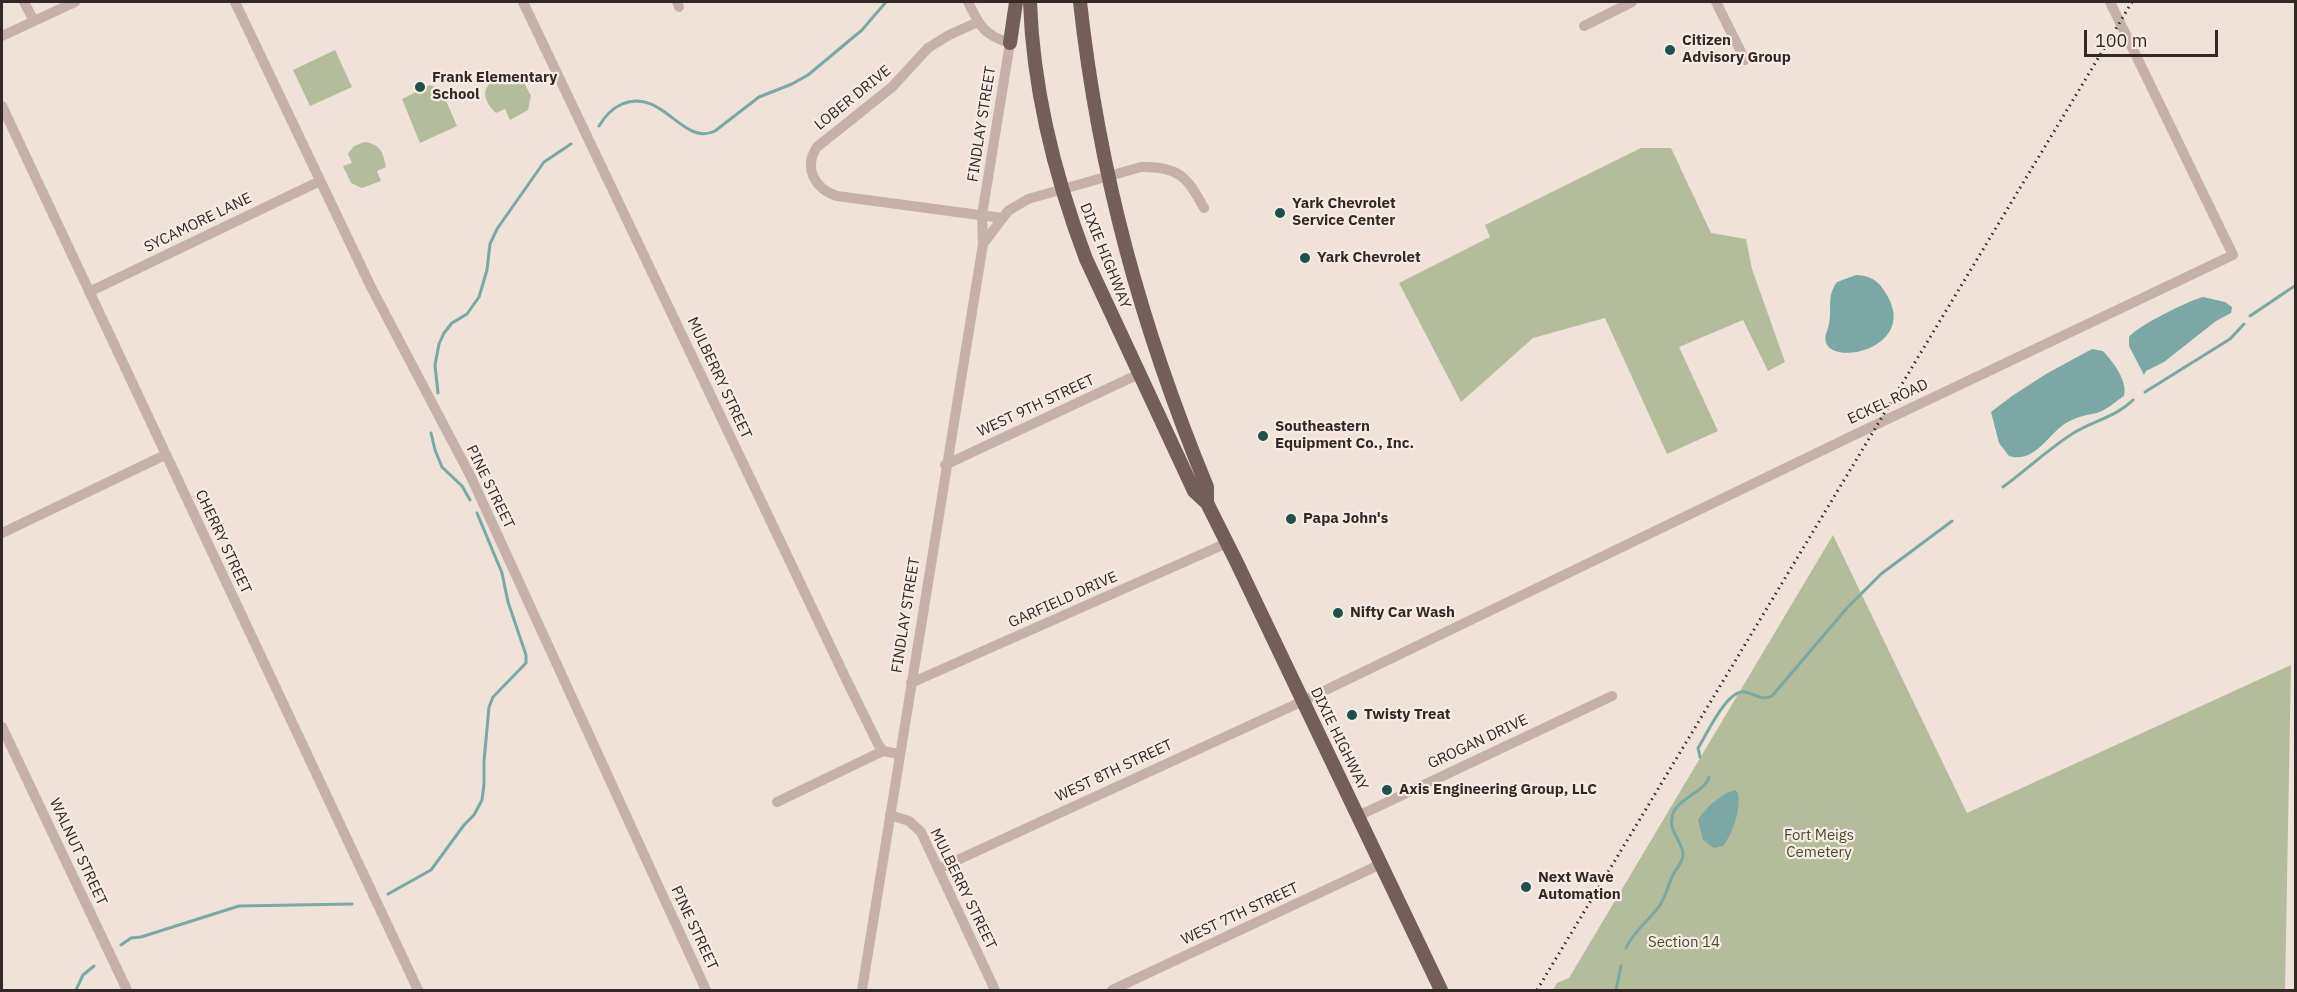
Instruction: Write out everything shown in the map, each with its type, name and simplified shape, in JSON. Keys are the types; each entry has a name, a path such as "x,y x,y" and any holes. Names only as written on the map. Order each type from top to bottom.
{"main road":[{"path":"1010,43 1016,2"},
{"name":"DIXIE HIGHWAY","path":"1030,2 1042,105 1062,189 1086,259 1194,491 1207,503 1227,543 1441,990"},
{"name":"DIXIE HIGHWAY","path":"1080,2 1107,175 1135,286 1168,389 1207,487 1207,503"}],"street":[{"path":"24,2 33,21"},
{"path":"2,36 75,2"},
{"name":"PINE STREET","path":"235,2 371,288 471,477 706,990"},
{"name":"MULBERRY STREET","path":"524,2 800,583 884,751"},
{"path":"968,2 978,22 988,35 1010,43"},
{"path":"1584,26 1632,2"},
{"path":"1716,2 1745,60"},
{"name":"ECKEL ROAD","path":"1303,701 2233,255 2110,2"},
{"name":"LOBER DRIVE","path":"978,22 928,48 892,87 817,147 813,153 811,166 814,180 829,194 1002,218"},
{"name":"FINDLAY STREET","path":"862,990 945,465 983,244 982,215 1010,43"},
{"name":"CHERRY STREET","path":"2,106 418,990"},
{"name":"FINDLAY STREET","path":"983,244 1008,211 1028,199 1141,167 1170,169 1182,175 1190,183 1204,208"},
{"name":"SYCAMORE LANE","path":"89,292 320,181"},
{"name":"WEST 9TH STREET","path":"945,465 1139,374"},
{"path":"2,533 165,455"},
{"name":"GARFIELD DRIVE","path":"911,683 1227,543"},
{"name":"GROGAN DRIVE","path":"1358,816 1612,696"},
{"name":"WEST 8TH STREET","path":"938,869 1303,701"},
{"name":"WALNUT STREET","path":"2,727 127,990"},
{"path":"777,802 884,751 899,754"},
{"name":"MULBERRY STREET","path":"890,815 909,821 916,826 995,990"},
{"name":"WEST 7TH STREET","path":"1112,990 1381,864"}],"green space":[{"path":"335,50 352,87 310,106 293,70"},
{"path":"510,76 513,85 523,81 531,96 528,110 510,120 505,109 496,113 485,94 489,84"},
{"path":"430,85 441,89 457,126 420,143 402,99"},
{"path":"365,142 378,147 384,157 386,167 377,171 381,181 362,188 351,183 343,166 352,163 348,154 354,146"},
{"path":"1641,148 1671,148 1711,233 1746,239 1752,269 1785,362 1768,371 1743,320 1679,347 1718,431 1667,454 1605,318 1533,338 1461,402 1399,283 1490,237 1485,225"},
{"name":"Fort Meigs Cemetery","path":"1833,535 1967,813 2291,665 2285,990 1553,990 1557,983 1569,978"}],"water":[{"path":"1856,275 1871,278 1879,284 1888,297 1894,316 1889,332 1878,343 1863,350 1847,353 1834,351 1826,343 1831,294 1837,282"},
{"path":"2203,297 2225,302 2232,307 2231,313 2216,321 2164,362 2146,371 2144,375 2129,346 2129,337 2164,314"},
{"path":"2092,349 2103,351 2115,366 2124,384 2124,396 2101,412 2066,423 2034,452 2026,456 2009,456 1999,443 1991,412 2046,374"},
{"path":"1735,790 1739,800 1733,828 1723,846 1714,848 1703,840 1698,820 1714,802"}],"waterway":[{"path":"599,126 615,108 636,101 649,103 661,109 692,131 703,134 715,131 759,97 808,75 862,30 886,2"},
{"path":"438,393 435,365 439,344 452,323 467,314 479,297 487,270 490,244 497,229 544,162 571,144"},
{"path":"2250,316 2296,285"},
{"path":"2145,392 2230,339 2244,324"},
{"path":"2003,487 2067,437 2120,410 2133,400"},
{"path":"431,433 442,467 462,486 470,500"},
{"path":"388,894 431,870 474,815 482,800 489,707 493,697 526,663 526,655 508,602 502,573 477,513"},
{"path":"1700,757 1698,748 1718,714 1731,698 1738,693 1745,692 1762,697 1772,696 1847,608 1881,574 1952,521"},
{"path":"1626,948 1633,936 1660,905 1682,860 1682,850 1672,824 1674,811 1677,806 1703,786 1709,777"},
{"path":"121,945 131,938 141,937 239,906 352,904"},
{"path":"76,990 83,975 94,966"},
{"path":"1616,990 1621,966"}],"railway":[{"path":"1537,990 2132,2"}],"place":[{"name":"Citizen Advisory Group","path":"1670,50"},
{"name":"Frank Elementary School","path":"420,87"},
{"name":"Yark Chevrolet Service Center","path":"1280,213"},
{"name":"Yark Chevrolet","path":"1305,258"},
{"name":"Southeastern Equipment Co., Inc.","path":"1263,436"},
{"name":"Papa John's","path":"1291,519"},
{"name":"Nifty Car Wash","path":"1338,613"},
{"name":"Twisty Treat","path":"1352,715"},
{"name":"Axis Engineering Group, LLC","path":"1387,790"},
{"name":"Next Wave Automation","path":"1526,887"}],"park label":[{"name":"Section 14","path":"1684,943"}]}
